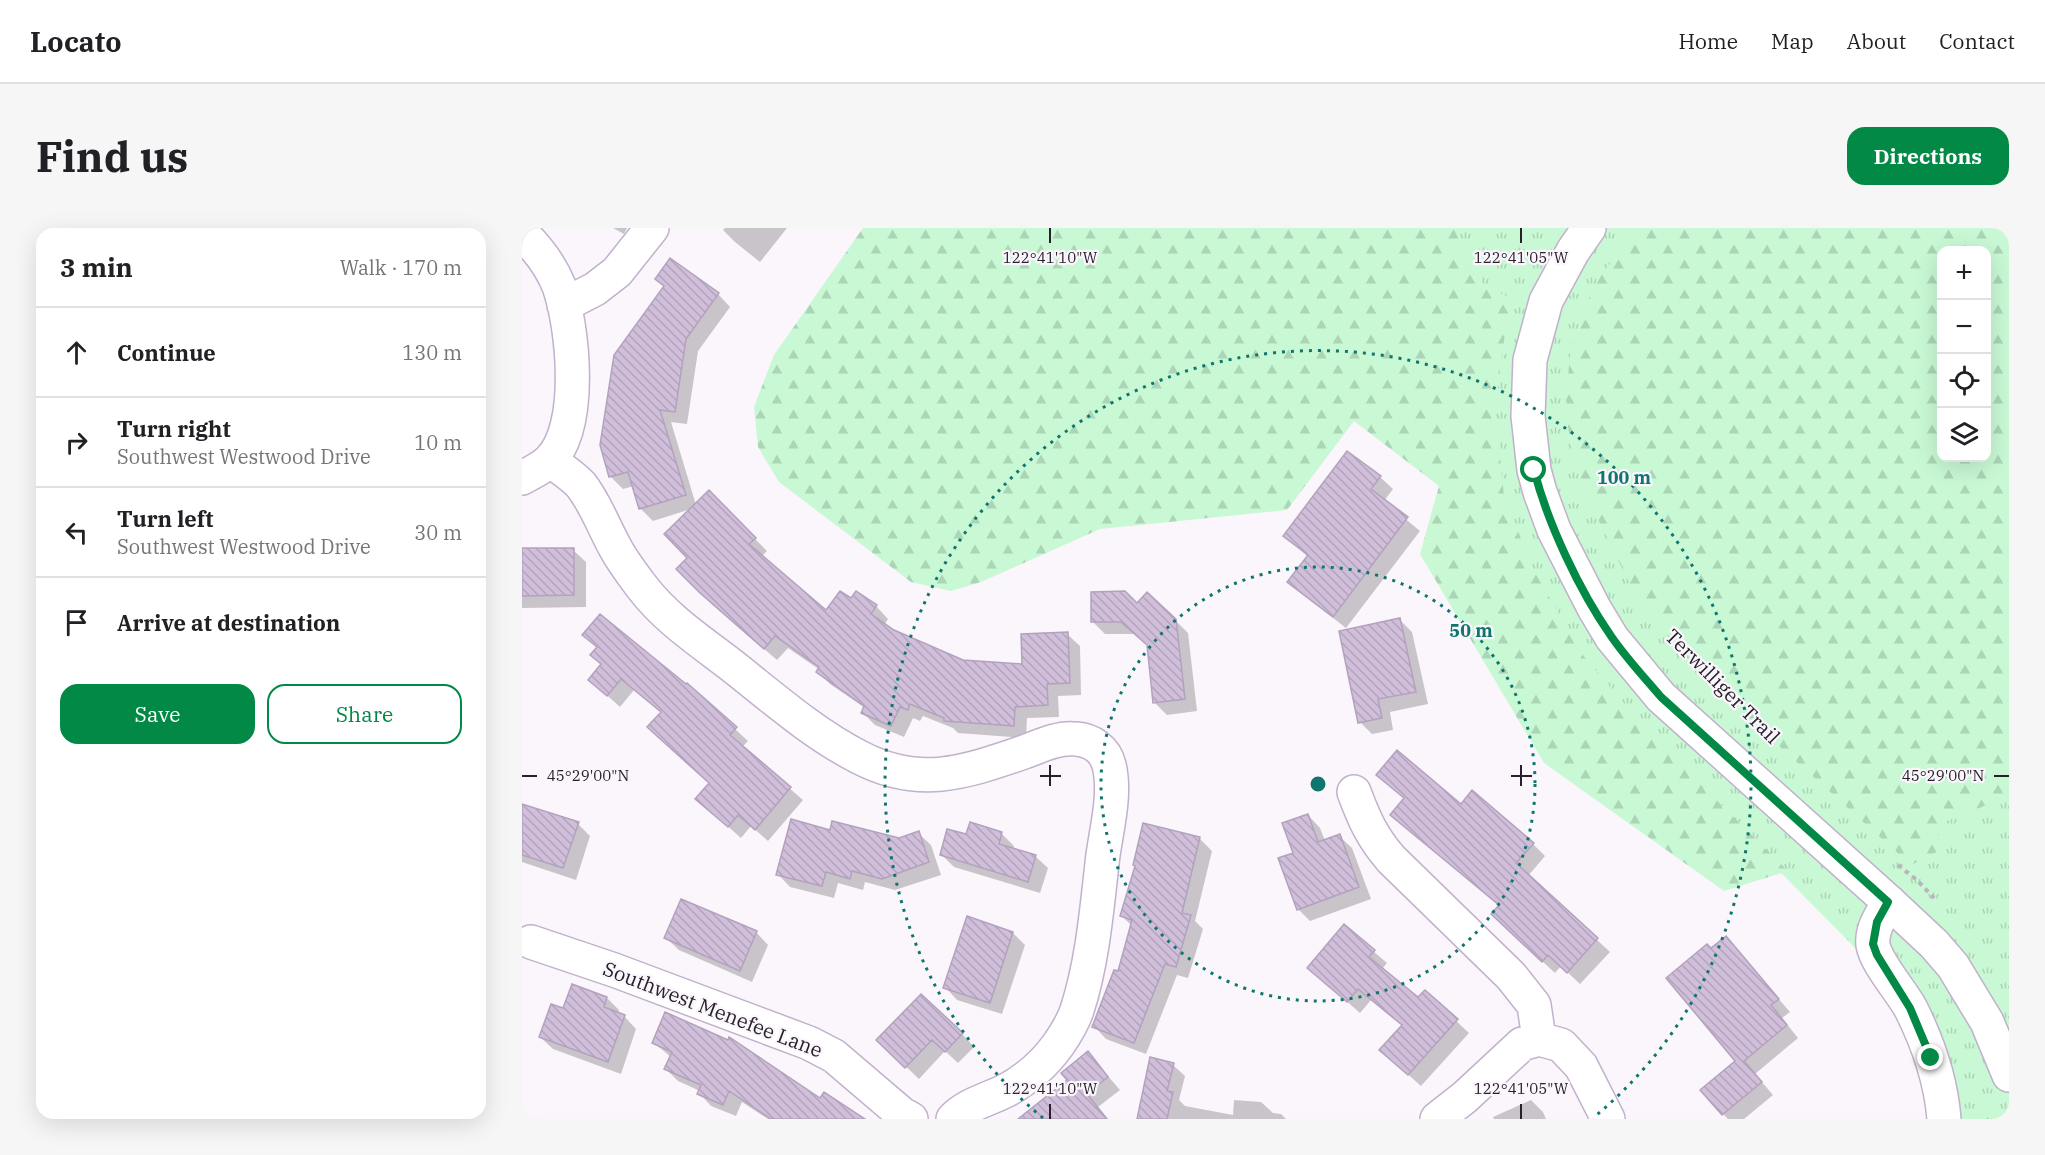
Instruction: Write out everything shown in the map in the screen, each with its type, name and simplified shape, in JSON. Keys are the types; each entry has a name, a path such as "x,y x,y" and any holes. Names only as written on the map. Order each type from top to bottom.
{"street":[{"path":"564,305 595,289 617,272 652,228"},
{"path":"1589,228 1573,251 1546,301 1530,360 1528,416 1534,470 1554,530 1612,638 1661,697 1934,944 1953,966 1987,1022 2009,1076"},
{"path":"522,233 547,263 558,285 564,305 573,360 572,397 562,440 550,460 522,478"},
{"path":"550,460 580,484 618,552 642,587 663,612 808,724 860,758 891,770 913,775 937,776 986,765 1057,740 1072,738 1094,744 1104,753 1109,764 1110,776 1108,819 1092,940 1076,1015 1058,1045 1041,1064 1008,1089 963,1110 953,1119"},
{"path":"1354,792 1367,826 1376,842 1391,860 1511,976 1534,1005 1539,1039"},
{"path":"1888,902 1877,922 1873,944 1877,955 1922,1032 1940,1087 1944,1119"},
{"name":"Southwest Menefee Lane","path":"531,942 614,970 809,1044 834,1056 902,1114 911,1119"},
{"path":"1437,1119 1465,1097 1522,1044 1539,1039 1561,1045 1581,1066 1608,1119"}],"path":[{"path":"1892,860 1918,881 1938,902"}],"green space":[{"path":"863,228 1456,228 1460,248 1484,286 1515,300 1504,340 1495,409 1504,496 1533,569 1582,654 1649,733 1788,871 1724,891 1544,763 1420,554 1439,486 1354,421 1287,510 1100,529 981,582 951,591 911,582 779,482 758,447 754,407 774,355"},
{"path":"1335,228 1907,228 1771,338 2009,707 2009,1119 1932,1119 1924,1060 1875,968 1651,741 1579,664"},
{"path":"1638,228 2009,228 2009,796 1934,826 1944,848 1911,865 1736,707 1674,645 1628,580 1593,509 1574,460 1568,427 1566,396 1570,356 1581,316 1597,280"}],"building":[{"path":"670,258 719,293 686,339 675,412 660,410 686,495 639,509 628,472 609,477 600,445 614,355 664,286 655,279"},
{"path":"1347,451 1381,476 1371,489 1408,517 1333,617 1287,582 1308,555 1283,536"},
{"path":"709,490 756,538 749,544 826,610 840,591 851,598 856,591 877,605 871,614 894,630 963,660 1022,664 1021,634 1068,632 1070,683 1047,684 1048,705 1015,707 1014,726 944,721 944,718 910,704 908,710 900,707 891,726 861,713 864,706 816,672 819,667 775,636 764,649 676,569 687,558 664,534"},
{"path":"522,548 574,548 574,595 522,596"},
{"path":"1125,591 1137,603 1147,592 1176,619 1185,699 1153,703 1147,645 1121,622 1091,622 1091,592"},
{"path":"600,614 687,683 737,727 730,735 791,787 755,830 738,815 728,827 695,799 709,783 647,727 661,712 621,679 607,696 588,680 601,664 590,655 597,647 582,635"},
{"path":"1400,618 1416,692 1378,699 1382,718 1358,723 1339,631"},
{"path":"1397,750 1461,804 1472,790 1534,843 1516,863 1598,938 1567,973 1548,955 1542,962 1491,914 1499,905 1390,815 1404,798 1376,775"},
{"path":"522,804 579,822 563,868 522,855"},
{"path":"1308,814 1318,842 1340,834 1359,887 1297,910 1278,858 1293,853 1282,823"},
{"path":"791,819 830,830 832,821 899,838 919,831 929,862 882,879 852,871 850,879 826,872 822,886 776,875"},
{"path":"970,822 1002,832 999,844 1036,855 1028,882 940,855 947,829 966,834"},
{"path":"1143,823 1200,837 1182,913 1191,915 1176,967 1165,964 1134,1043 1092,1027 1114,970 1118,971 1132,920 1120,916 1135,866 1133,865"},
{"path":"681,899 757,931 740,971 664,938"},
{"path":"967,916 1013,932 990,1003 943,988"},
{"path":"1344,924 1375,950 1369,957 1418,997 1425,990 1458,1019 1408,1075 1379,1050 1402,1025 1358,989 1347,1002 1307,968"},
{"path":"1726,936 1779,999 1771,1005 1787,1025 1744,1061 1762,1082 1722,1115 1700,1090 1735,1061 1666,978 1707,944 1711,948"},
{"path":"572,984 607,997 604,1007 625,1015 608,1062 539,1037 551,1004 563,1008"},
{"path":"921,994 963,1033 945,1052 932,1040 905,1068 876,1040"},
{"path":"665,1012 728,1040 729,1037 820,1098 824,1092 865,1119 771,1119 729,1091 723,1105 697,1094 701,1085 664,1069 672,1052 652,1043"},
{"path":"1088,1051 1108,1077 1087,1094 1107,1119 1018,1119 1067,1080 1061,1073"},
{"path":"1150,1057 1174,1063 1167,1091 1173,1092 1167,1119 1137,1119"}],"route":[{"path":"1534,470 1554,530 1594,608 1612,638 1639,672 1661,697 1888,902 1877,922 1873,944 1877,955 1910,1008 1931,1058"}]}
